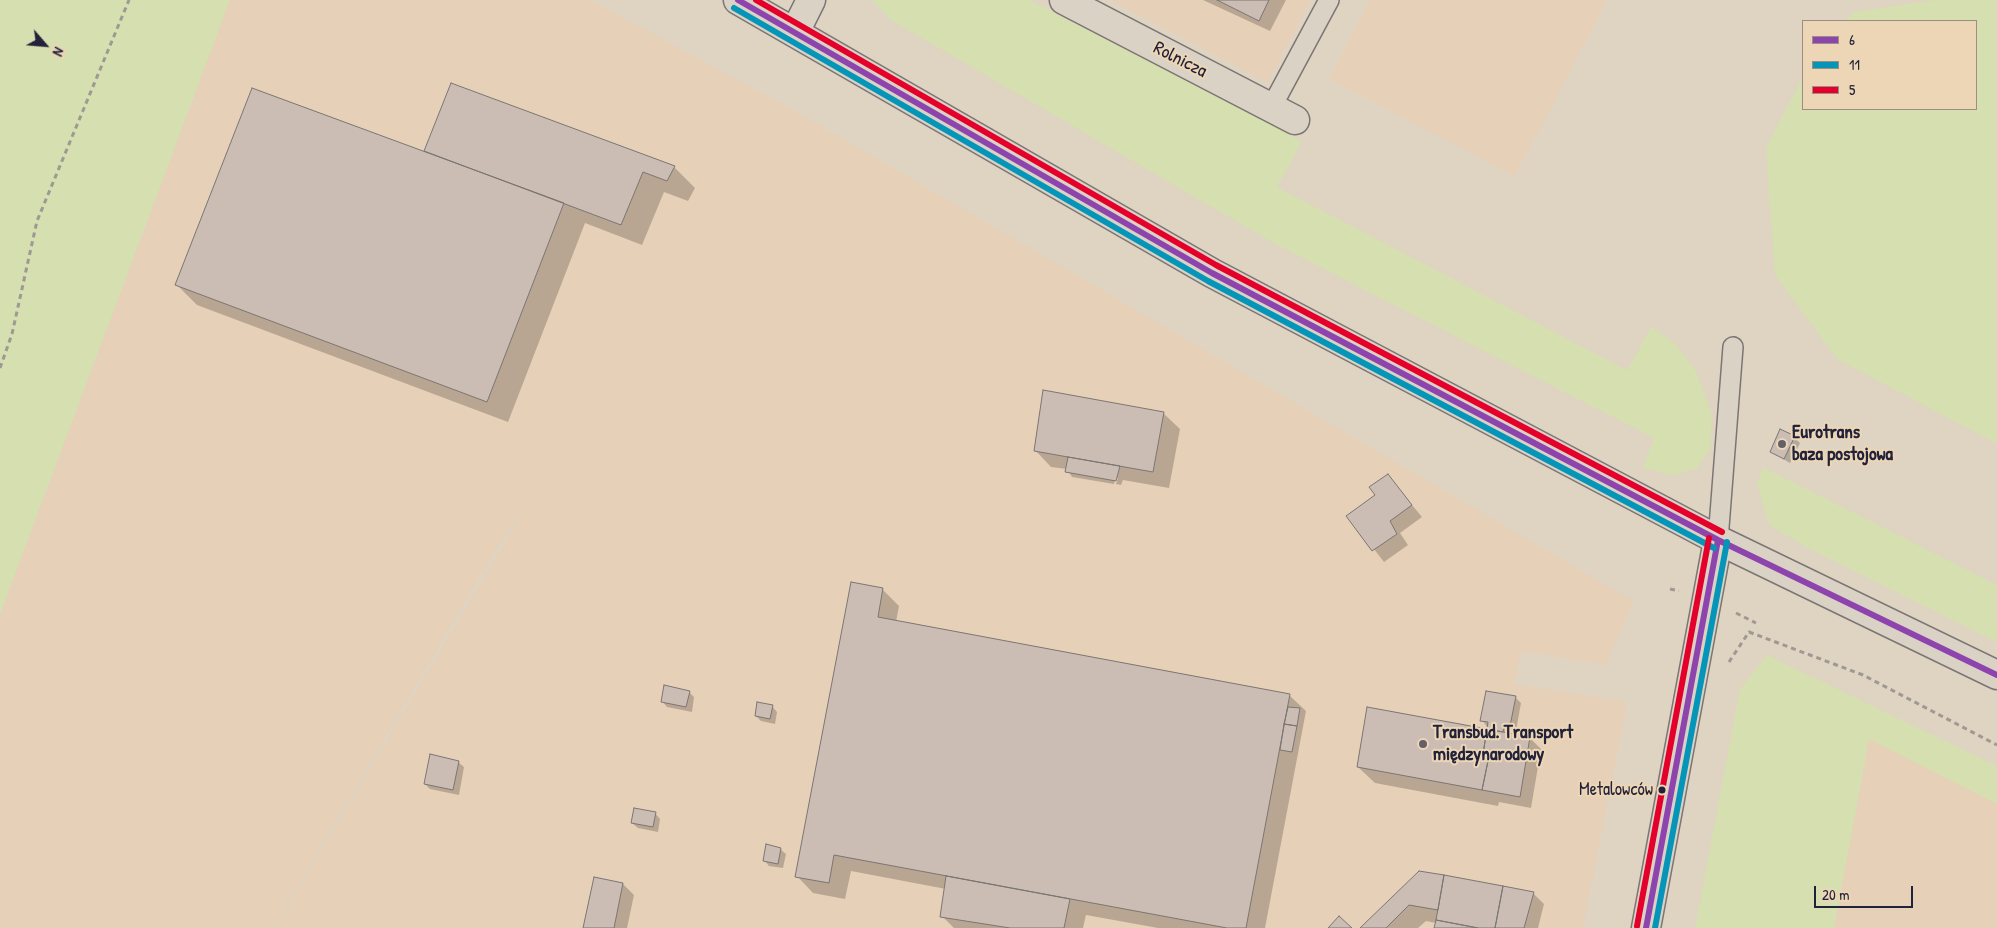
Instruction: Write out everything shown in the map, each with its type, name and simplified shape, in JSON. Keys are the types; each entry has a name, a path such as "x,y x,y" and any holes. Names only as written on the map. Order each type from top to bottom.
{"main road":[{"path":"738,0 1212,272 1718,540 1997,675"},
{"path":"795,32 811,0"},
{"name":"Rolnicza","path":"1064,0 1295,120"},
{"path":"1646,928 1718,540"}],"lane":[{"path":"1272,108 1329,0"},
{"path":"1718,540 1733,346"}],"path":[{"path":"0,368 12,334 37,221 129,0"},
{"path":"1749,632 1863,674 1997,745"}],"shaded area":[{"path":"230,0 590,0 799,113 1633,601 1606,665 1522,651 1514,684 1627,702 1583,928 275,928 526,507 499,544 273,928 0,928 0,614"},
{"path":"1111,0 1311,0 1267,82"},
{"path":"1370,0 1607,0 1515,176 1329,79"},
{"path":"1869,739 1997,804 1997,928 1834,928"}],"green space":[{"path":"0,0 230,0 0,614"},
{"path":"871,0 1030,0 1302,141 1277,187 1627,370 1651,327 1675,343 1697,373 1712,416 1710,449 1697,468 1672,475 1643,468 1654,438 1277,245 891,20"},
{"path":"1935,0 1997,0 1997,444 1837,359 1775,275 1766,148 1802,78 1802,110 1977,110 1977,20 1847,20 1853,12"},
{"path":"1763,467 1997,585 1997,642 1806,547 1769,525 1757,484"},
{"path":"1767,655 1997,766 1997,804 1869,739 1834,928 1695,928 1740,689"}],"building":[{"path":"1217,0 1269,0 1259,21"},
{"path":"451,83 675,166 667,181 643,172 621,225 424,151"},
{"path":"252,88 564,203 487,402 175,285"},
{"path":"1043,390 1164,412 1153,472 1034,451"},
{"path":"1780,429 1795,436 1784,459 1770,452"},
{"path":"1068,457 1120,466 1116,481 1065,472"},
{"path":"1388,474 1412,505 1390,521 1397,534 1372,551 1346,516 1375,495 1369,487"},
{"path":"851,582 883,588 878,617 1290,694 1246,928 1227,928 834,855 829,883 795,877"},
{"path":"664,685 690,691 686,707 661,702"},
{"path":"1486,691 1516,696 1510,726 1504,725 1503,732 1487,729 1488,722 1480,721"},
{"path":"757,702 773,705 770,719 755,716"},
{"path":"1288,707 1300,708 1297,726 1284,724"},
{"name":"Transbud. Transport międzynarodowy","path":"1367,707 1487,729 1482,760 1488,761 1482,790 1357,767"},
{"path":"1284,724 1297,726 1292,752 1280,750"},
{"path":"1487,729 1530,737 1520,797 1482,790 1488,761 1482,760"},
{"path":"430,754 459,761 453,790 424,784"},
{"path":"634,808 656,812 653,827 631,823"},
{"path":"766,844 781,848 778,864 763,861"},
{"path":"1419,871 1444,875 1438,910 1409,905 1386,928 1360,928"},
{"path":"1444,875 1503,886 1495,928 1478,928 1436,920"},
{"path":"946,876 1070,899 1064,928 1010,928 940,917"},
{"path":"594,877 623,883 614,928 583,928"},
{"path":"1503,886 1534,892 1524,928 1495,928"},
{"path":"1339,916 1352,928 1328,928"},
{"path":"1436,920 1478,928 1434,928"}],"transit line":[{"name":"6","path":"738,0 1212,273 1718,540 1997,675"},
{"name":"5","path":"756,0 1216,265 1722,532"},
{"name":"11","path":"734,8 1208,281 1714,548"},
{"name":"5","path":"1637,926 1709,538"},
{"name":"6","path":"1646,928 1718,540"},
{"name":"11","path":"1655,928 1727,542"}],"place":[{"name":"Eurotrans baza postojowa","path":"1782,444"},
{"name":"Transbud. Transport międzynarodowy","path":"1423,744"},
{"name":"Metalowców","path":"1662,790"}]}
